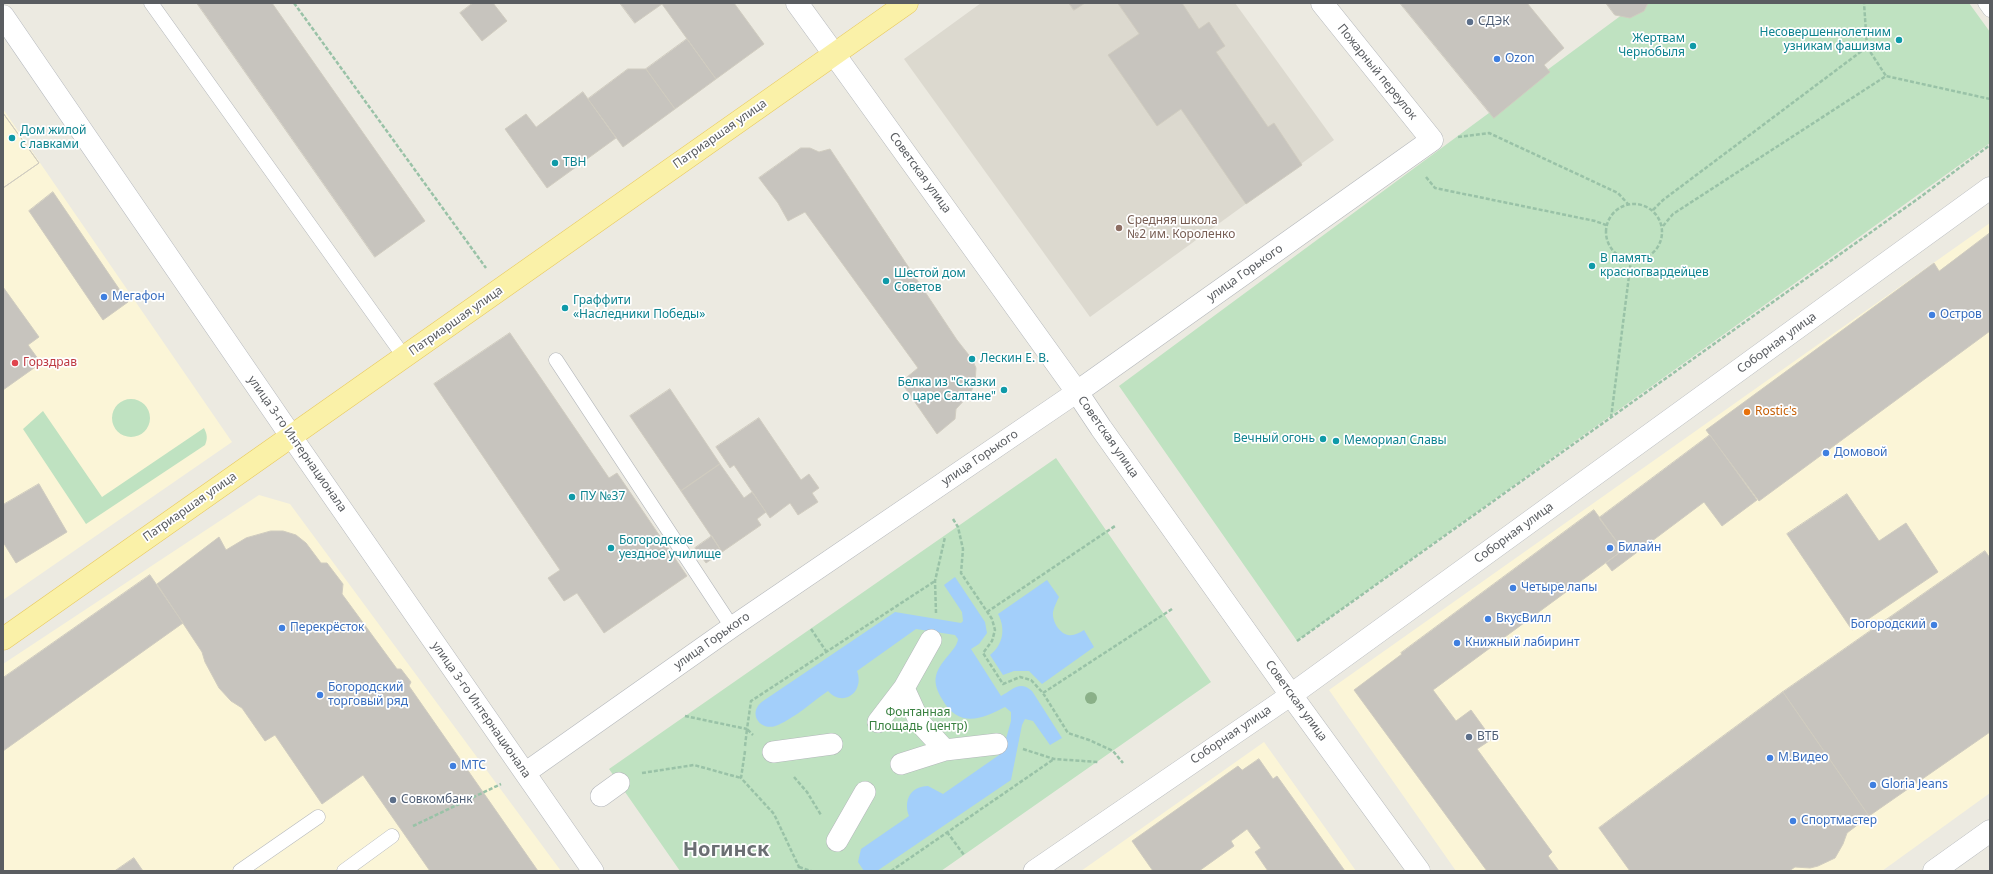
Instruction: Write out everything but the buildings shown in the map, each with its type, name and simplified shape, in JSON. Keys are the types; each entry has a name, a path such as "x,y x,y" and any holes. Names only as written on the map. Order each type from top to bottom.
{"main road":[{"name":"Патриаршая улица","path":"3,639 291,436 405,358 908,3"}],"street":[{"name":"Советская улица","path":"797,3 1077,392 1291,695 1419,871"},
{"name":"Пожарный переулок","path":"1322,3 1432,140"},
{"name":"улица 3-го Интернационала","path":"3,16 291,436 593,871"},
{"name":"улица Горького","path":"525,773 732,627 1077,392 1432,140"},
{"name":"Соборная улица","path":"1034,871 1291,695 1990,188"},
{"path":"878,722 904,688 931,640"},
{"path":"904,688 920,723 945,750"},
{"path":"773,752 832,744"},
{"path":"900,764 945,750 997,744"},
{"path":"601,796 619,783"},
{"path":"837,842 865,792"},
{"path":"1934,871 1990,831"}],"lane":[{"path":"151,3 405,358"},
{"path":"1985,3 1990,10"},
{"path":"556,360 732,627"},
{"path":"240,871 318,817"},
{"path":"344,871 392,836"}],"path":[{"path":"294,3 483,264 500,290"},
{"path":"1864,3 1867,47 1886,76 1990,99"},
{"path":"1653,210 1662,200 1867,47"},
{"path":"1662,226 1673,214 1886,76"},
{"path":"1432,140 1489,133 1618,193 1628,204"},
{"path":"1297,641 1919,198 1990,145"},
{"path":"1411,155 1435,188 1595,221 1606,226"},
{"path":"1628,204 1641,204 1653,210 1659,217 1662,226 1662,237 1658,247 1651,255 1641,260 1622,258 1614,252 1606,235 1606,226 1614,212 1628,204"},
{"path":"1611,418 1631,260"},
{"path":"953,519 958,527 963,549 961,573 992,619 995,630 992,641 983,653 1003,684 1020,677 1031,680 1043,693 1068,733 1089,740 1113,751 1123,763"},
{"path":"987,612 1115,526"},
{"path":"936,613 935,581 945,537"},
{"path":"742,778 751,701 935,581"},
{"path":"1043,693 1172,609"},
{"path":"811,629 826,652"},
{"path":"685,716 747,729 773,752 807,792 837,842"},
{"path":"1028,749 1054,759 1098,762"},
{"path":"891,871 1054,759"},
{"path":"619,783 631,775 694,765 742,778 774,814 799,867 798,871"},
{"path":"416,825 525,773"},
{"path":"947,832 964,855"},
{"path":"799,867 811,871"}],"shaded area":[{"name":"Средняя школа №2 им. Короленко","path":"981,3 1235,3 1334,140 1090,317 904,59"},
{"path":"3,109 232,442 3,600"},
{"path":"1990,223 1990,793 1882,871 1456,871 1329,690"},
{"path":"259,495 290,504 561,871 3,871 3,664"},
{"path":"1264,742 1356,871 1081,871"}],"green space":[{"path":"1638,3 1969,3 1990,32 1990,143 1297,641 1119,386"},
{"path":"127,399 135,399 145,404 149,411 149,425 145,432 135,437 127,437 117,432 115,429 112,422 112,414 117,404 120,402"},
{"path":"43,411 102,497 204,428 207,440 205,445 86,524 23,429"},
{"name":"Фонтанная Площадь (центр)","path":"1056,458 1211,682 941,871 680,871 609,769"}],"water":[{"path":"955,577 985,622 987,633 979,644 971,649 1001,696 1020,686 1032,691 1062,738 1050,745 1033,721 1025,719 1022,725 1011,780 877,871 864,871 858,862 861,849 909,816 907,805 908,799 913,791 917,788 928,786 943,794 1002,753 1011,721 1011,712 1005,707 979,718 970,719 963,718 955,714 948,708 937,688 936,676 941,665 955,647 958,639 955,635 916,629 857,671 859,679 858,685 855,691 846,698 834,696 828,691 791,718 772,727 761,724 756,716 756,711 758,706 763,701 895,612 961,623 963,621 962,612 944,585"},
{"path":"1047,580 1059,597 1053,615 1059,629 1068,635 1074,635 1084,630 1094,647 1042,684 1029,671 1014,671 1003,675 990,655 998,646 1002,636 1002,625 998,614"}],"place":[{"name":"СДЭК","path":"1470,22"},
{"name":"Несовершеннолетним узникам фашизма","path":"1899,40"},
{"name":"Жертвам Чернобыля","path":"1693,46"},
{"name":"Ozon","path":"1497,59"},
{"name":"Дом жилой с лавками","path":"12,138"},
{"name":"ТВН","path":"555,163"},
{"name":"Средняя школа №2 им. Короленко","path":"1119,228"},
{"name":"В память красногвардейцев","path":"1592,266"},
{"name":"Шестой дом Советов","path":"886,281"},
{"name":"Мегафон","path":"104,297"},
{"name":"Граффити «Наследники Победы»","path":"565,308"},
{"name":"Остров","path":"1932,315"},
{"name":"Лескин Е. В.","path":"972,359"},
{"name":"Горздрав","path":"15,363"},
{"name":"Белка из \"Сказки о царе Салтане\"","path":"1004,390"},
{"name":"Rostic's","path":"1747,412"},
{"name":"Вечный огонь","path":"1323,439"},
{"name":"Мемориал Славы","path":"1336,441"},
{"name":"Домовой","path":"1826,453"},
{"name":"ПУ №37","path":"572,497"},
{"name":"Богородское уездное училище","path":"611,548"},
{"name":"Билайн","path":"1610,548"},
{"name":"Четыре лапы","path":"1513,588"},
{"name":"ВкусВилл","path":"1488,619"},
{"name":"Богородский","path":"1934,625"},
{"name":"Перекрёсток","path":"282,628"},
{"name":"Книжный лабиринт","path":"1457,643"},
{"name":"Богородский торговый ряд","path":"320,695"},
{"name":"ВТБ","path":"1469,737"},
{"name":"М.Видео","path":"1770,758"},
{"name":"МТС","path":"453,766"},
{"name":"Gloria Jeans","path":"1873,785"},
{"name":"Совкомбанк","path":"393,800"},
{"name":"Спортмастер","path":"1793,821"}],"district":[{"name":"Ногинск","path":"726,850"}]}
